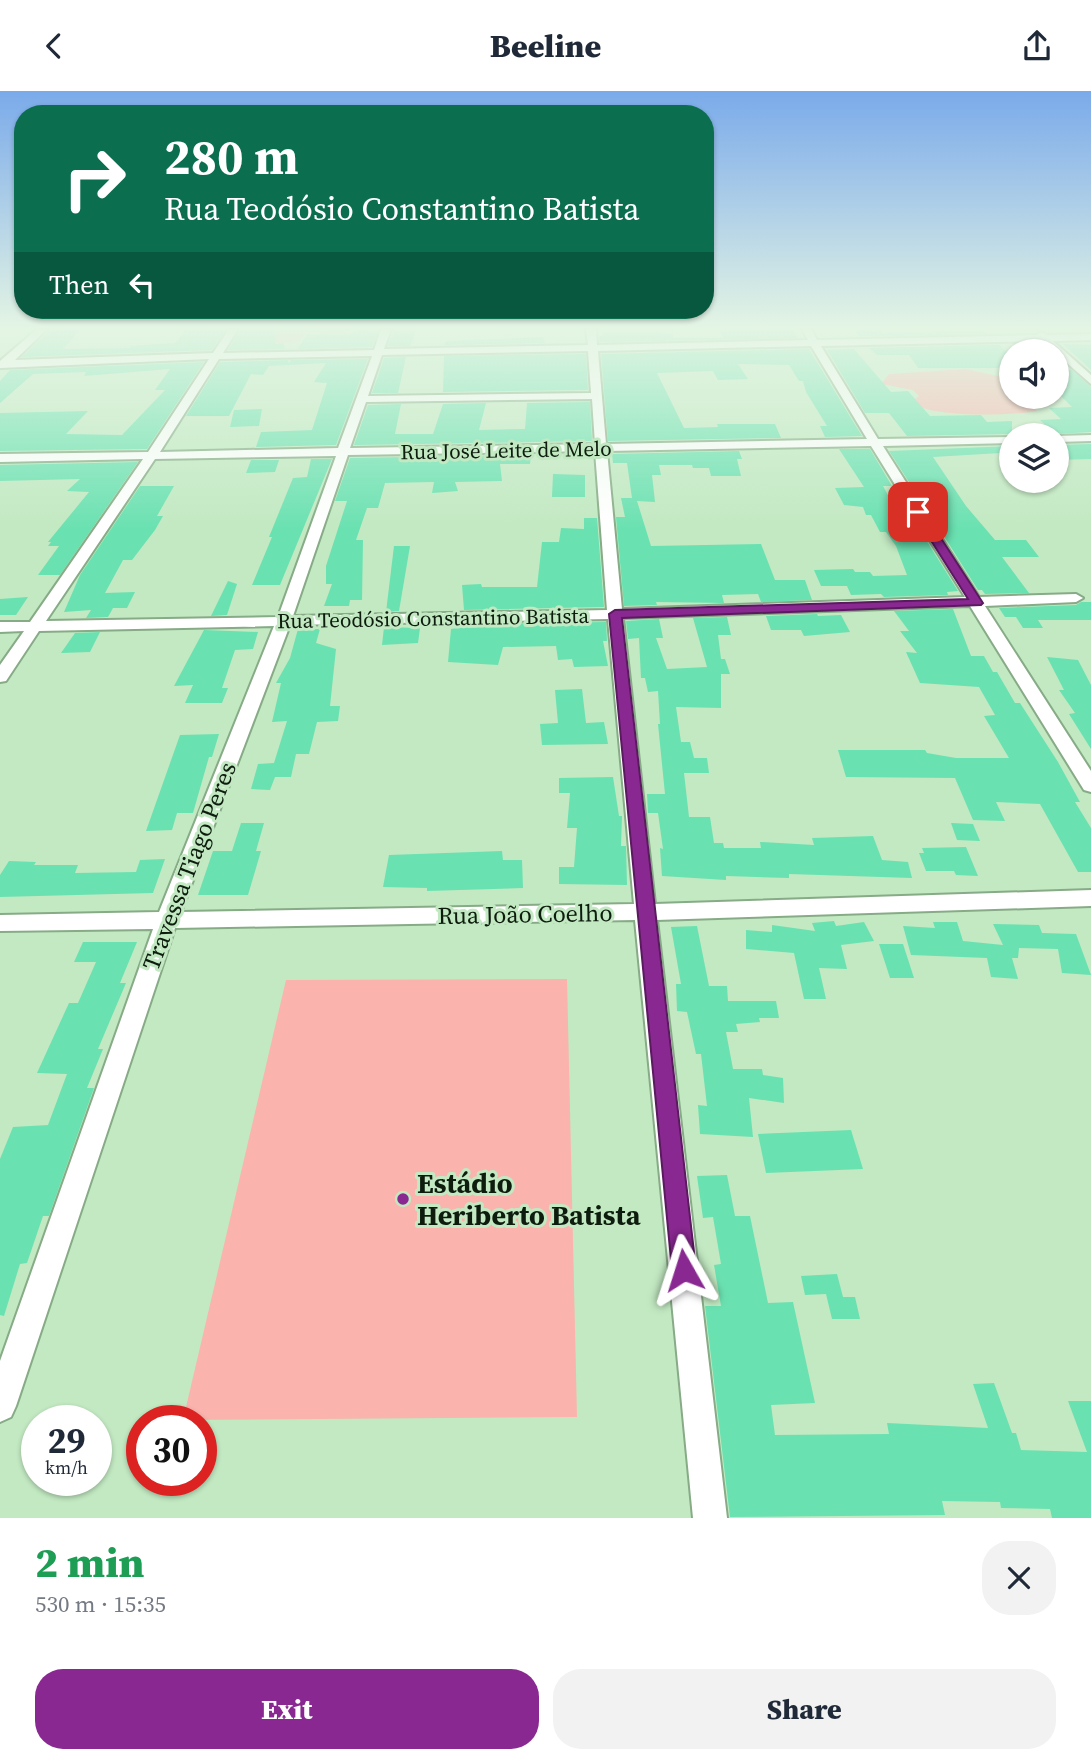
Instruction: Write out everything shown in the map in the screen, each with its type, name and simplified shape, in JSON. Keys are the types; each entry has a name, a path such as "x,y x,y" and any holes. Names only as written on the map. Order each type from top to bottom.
{"street":[{"path":"0,677 190,396"},
{"name":"Travessa Tiago Peres","path":"0,1406 167,920 284,620 363,396"},
{"path":"362,399 596,396 645,912 710,1518"},
{"path":"847,396 1091,786"},
{"path":"1069,439 1091,438"},
{"name":"Rua José Leite de Melo","path":"0,459 999,440"},
{"name":"Rua Teodósio Constantino Batista","path":"0,627 615,614 1076,598"},
{"path":"0,652 35,627"},
{"name":"Rua João Coelho","path":"0,923 645,912 1091,898"}],"shaded area":[{"path":"919,396 999,396 999,409 1037,411 991,415 952,413 935,411 911,402"},
{"name":"Estádio Heriberto Batista","path":"567,979 577,1417 217,1420 217,1405 187,1405 286,980"}],"building":[{"path":"0,396 8,396 0,403"},
{"path":"160,396 182,396 147,449 0,451 0,413 88,411 66,434 122,435"},
{"path":"199,396 240,396 229,416 186,416"},
{"path":"323,396 354,396 336,445 256,447 261,432 312,430"},
{"path":"604,396 668,396 684,428 718,427 717,424 775,424 781,438 608,441"},
{"path":"808,396 837,396 862,436 825,437 820,426 827,426"},
{"path":"855,396 912,396 930,416 981,415 987,422 1012,423 999,423 999,434 907,436 889,413 865,413"},
{"path":"1069,396 1091,396 1091,432 1069,433 1069,423 1043,423 1040,420 1061,419 1050,409 1072,407 1069,404"},
{"path":"590,402 592,441 354,445 368,405 401,404 395,434 433,434 443,404 486,403 479,430 525,429 527,403"},
{"path":"262,409 259,426 230,427 234,410"},
{"path":"1091,444 1091,459 1069,460 1069,445"},
{"path":"999,447 999,453 933,457 966,506 995,540 1026,540 1039,557 1002,557 1029,593 985,594 978,590 933,519 942,519 917,485 911,485 889,451"},
{"path":"839,449 870,449 892,486 883,486 901,519 913,519 958,591 947,592 948,595 884,597 881,594 851,595 847,586 821,586 814,570 853,569 855,572 870,572 873,576 907,575 896,546 886,532 880,532 871,515 866,515 863,507 844,505 835,488 864,487"},
{"path":"739,451 742,459 737,459 741,476 711,476 709,468 693,468 692,465 659,465 661,475 652,475 655,502 637,501 651,546 761,544 775,580 805,580 812,600 761,602 758,594 722,595 724,603 656,602 657,605 624,606 616,517 625,517 621,498 632,498 627,463 613,463 612,454"},
{"path":"531,455 530,464 500,464 502,481 455,482 458,491 432,493 434,482 385,483 378,508 367,508 356,540 363,540 362,600 350,600 349,606 324,606 332,584 326,584 326,566 347,501 335,501 350,458"},
{"path":"311,459 332,459 280,585 252,585 293,478 307,477"},
{"path":"251,460 279,460 275,472 246,473"},
{"path":"138,462 60,575 38,575 59,546 48,546 51,542 48,542 89,492 67,491 80,479 0,481 0,465"},
{"path":"553,474 585,475 585,497 552,497"},
{"path":"140,486 174,486 157,516 163,516 155,530 132,560 123,560 105,593 135,592 127,608 113,608 108,617 86,618 91,610 64,612 80,575"},
{"path":"584,518 597,518 604,607 464,610 462,585 537,587 542,542 559,542 561,528 584,529"},
{"path":"394,546 410,546 399,611 386,612"},
{"path":"228,581 237,584 227,615 211,616"},
{"path":"28,597 16,615 0,615 0,599"},
{"path":"1091,602 1091,620 1038,620 1043,628 1023,628 1016,617 1005,617 999,608 1076,605"},
{"path":"953,609 971,656 984,656 993,672 997,672 1015,703 1020,703 1058,762 1080,802 1075,802 1091,828 1091,872 1078,872 1040,804 996,802 1005,821 973,820 955,778 846,777 838,750 925,750 927,753 956,758 1009,758 984,716 995,715 979,687 920,683 906,652 917,653 900,631 909,631 894,611"},
{"path":"841,615 850,632 804,636 801,630 771,630 766,616"},
{"path":"727,617 731,635 718,635 721,659 725,659 730,674 721,674 721,708 676,707 681,742 690,742 694,758 707,758 709,773 684,773 689,817 710,817 714,843 723,843 724,848 761,848 760,842 814,845 812,838 873,836 882,860 908,862 912,878 789,874 789,878 726,876 726,880 662,876 660,848 663,849 658,813 648,813 647,794 665,794 658,724 658,691 648,692 645,678 641,678 639,638 628,639 626,621 659,619 663,638 656,638 667,669 707,667 693,618"},
{"path":"606,622 607,641 603,641 608,666 574,667 572,659 558,660 556,646 503,647 498,665 448,662 451,629 464,627 464,624"},
{"path":"384,627 420,628 418,643 382,645"},
{"path":"298,629 320,629 316,643 336,649 330,706 340,706 338,721 317,722 309,754 296,754 291,777 275,777 270,790 251,789 258,764 274,763 287,721 272,722 281,683 276,683 290,658"},
{"path":"204,630 258,632 253,649 235,650 222,688 228,688 222,703 185,703 193,685 174,686"},
{"path":"100,632 90,652 61,653 75,633"},
{"path":"1047,657 1078,660 1091,685 1091,749 1069,714 1075,713 1059,690 1064,690"},
{"path":"582,689 586,723 604,722 608,744 542,745 540,724 558,723 555,690"},
{"path":"219,734 212,757 209,757 193,813 177,813 172,830 146,831 180,735"},
{"path":"613,777 619,816 622,816 621,846 626,846 627,885 559,884 559,867 574,867 577,828 567,828 570,793 559,793 559,778"},
{"path":"241,823 264,823 256,851 261,851 248,895 198,895 213,851 232,851"},
{"path":"951,823 973,824 980,841 957,840"},
{"path":"966,847 978,876 956,875 954,871 926,871 919,853 924,853 922,848"},
{"path":"502,851 503,860 522,860 523,888 427,891 427,888 383,887 389,855"},
{"path":"165,859 153,893 0,897 0,875 9,861 36,862 34,865 78,865 75,873 136,872 140,860"},
{"path":"834,921 836,926 864,922 874,941 841,945 847,969 819,968 826,999 804,999 794,953 746,949 746,930 772,932 772,925 815,931 812,923"},
{"path":"933,922 957,922 963,941 1003,945 993,924 1039,925 1042,933 1076,934 1091,975 1062,973 1058,949 1019,948 1018,958 1012,958 1018,979 991,977 987,958 911,955 903,926 935,928"},
{"path":"697,926 709,986 727,986 728,1001 776,1001 779,1018 759,1018 760,1022 736,1024 738,1032 726,1032 733,1069 762,1069 763,1075 783,1078 784,1103 749,1098 753,1137 700,1134 698,1105 707,1106 701,1054 696,1054 687,1012 677,1011 676,984 681,984 671,927"},
{"path":"83,942 137,942 120,983 126,983 98,1049 103,1049 87,1088 94,1088 49,1216 43,1216 27,1263 20,1264 4,1316 0,1315 0,1159 13,1127 48,1125 67,1074 37,1073 69,1003 78,1003 96,962 74,962"},
{"path":"879,944 903,944 914,978 890,978"},
{"path":"851,1130 863,1169 766,1173 758,1134"},
{"path":"727,1175 735,1216 750,1216 768,1303 793,1302 815,1403 771,1405 775,1435 889,1434 887,1423 988,1428 973,1384 994,1383 1021,1450 1087,1452 1068,1401 1091,1401 1091,1518 1052,1518 1050,1509 1001,1508 1000,1502 942,1501 945,1515 730,1517 705,1306 721,1306 714,1265 721,1264 713,1217 703,1218 697,1176"},
{"path":"837,1274 843,1297 855,1297 860,1319 832,1319 826,1294 805,1295 801,1276"}],"place":[{"name":"Estádio Heriberto Batista","path":"403,1199"}],"route":[{"path":"684,1270 615,614 976,603 918,512"}]}
